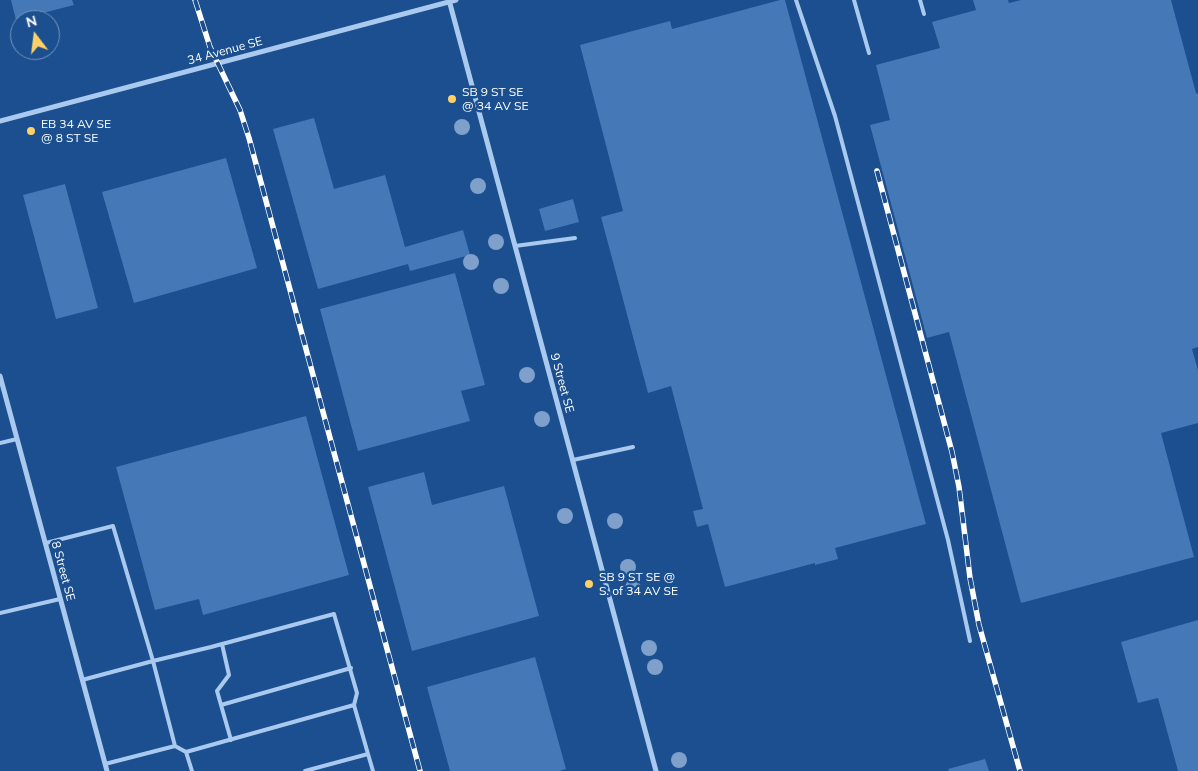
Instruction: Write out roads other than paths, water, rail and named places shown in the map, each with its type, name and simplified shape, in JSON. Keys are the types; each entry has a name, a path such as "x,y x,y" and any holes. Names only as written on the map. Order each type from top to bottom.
{"street":[{"name":"34 Avenue SE","path":"0,121 456,0"},
{"name":"9 Street SE","path":"449,1 656,771"},
{"name":"8 Street SE","path":"0,376 107,771"}],"lane":[{"path":"796,0 838,126 948,540 970,641"},
{"path":"854,0 869,53"},
{"path":"920,0 924,14"},
{"path":"515,246 575,238"},
{"path":"0,443 17,439"},
{"path":"572,460 633,447"},
{"path":"46,543 113,526 176,746 186,752 192,771"},
{"path":"0,613 60,599"},
{"path":"82,680 334,614 351,668 357,693 354,705 373,771"},
{"path":"222,644 229,674 217,691 231,740"},
{"path":"221,705 351,668"},
{"path":"186,752 354,705"},
{"path":"105,764 176,746"},
{"path":"305,771 368,754"}],"railway":[{"path":"195,0 210,47 240,110 249,138 420,771"},
{"path":"877,171 952,452 959,487 970,578 979,625 1020,771"}],"place":[{"name":"SB 9 ST SE @ 34 AV SE","path":"452,99"},
{"name":"EB 34 AV SE @ 8 ST SE","path":"31,131"},
{"name":"SB 9 ST SE @ S. of 34 AV SE","path":"589,584"}]}
